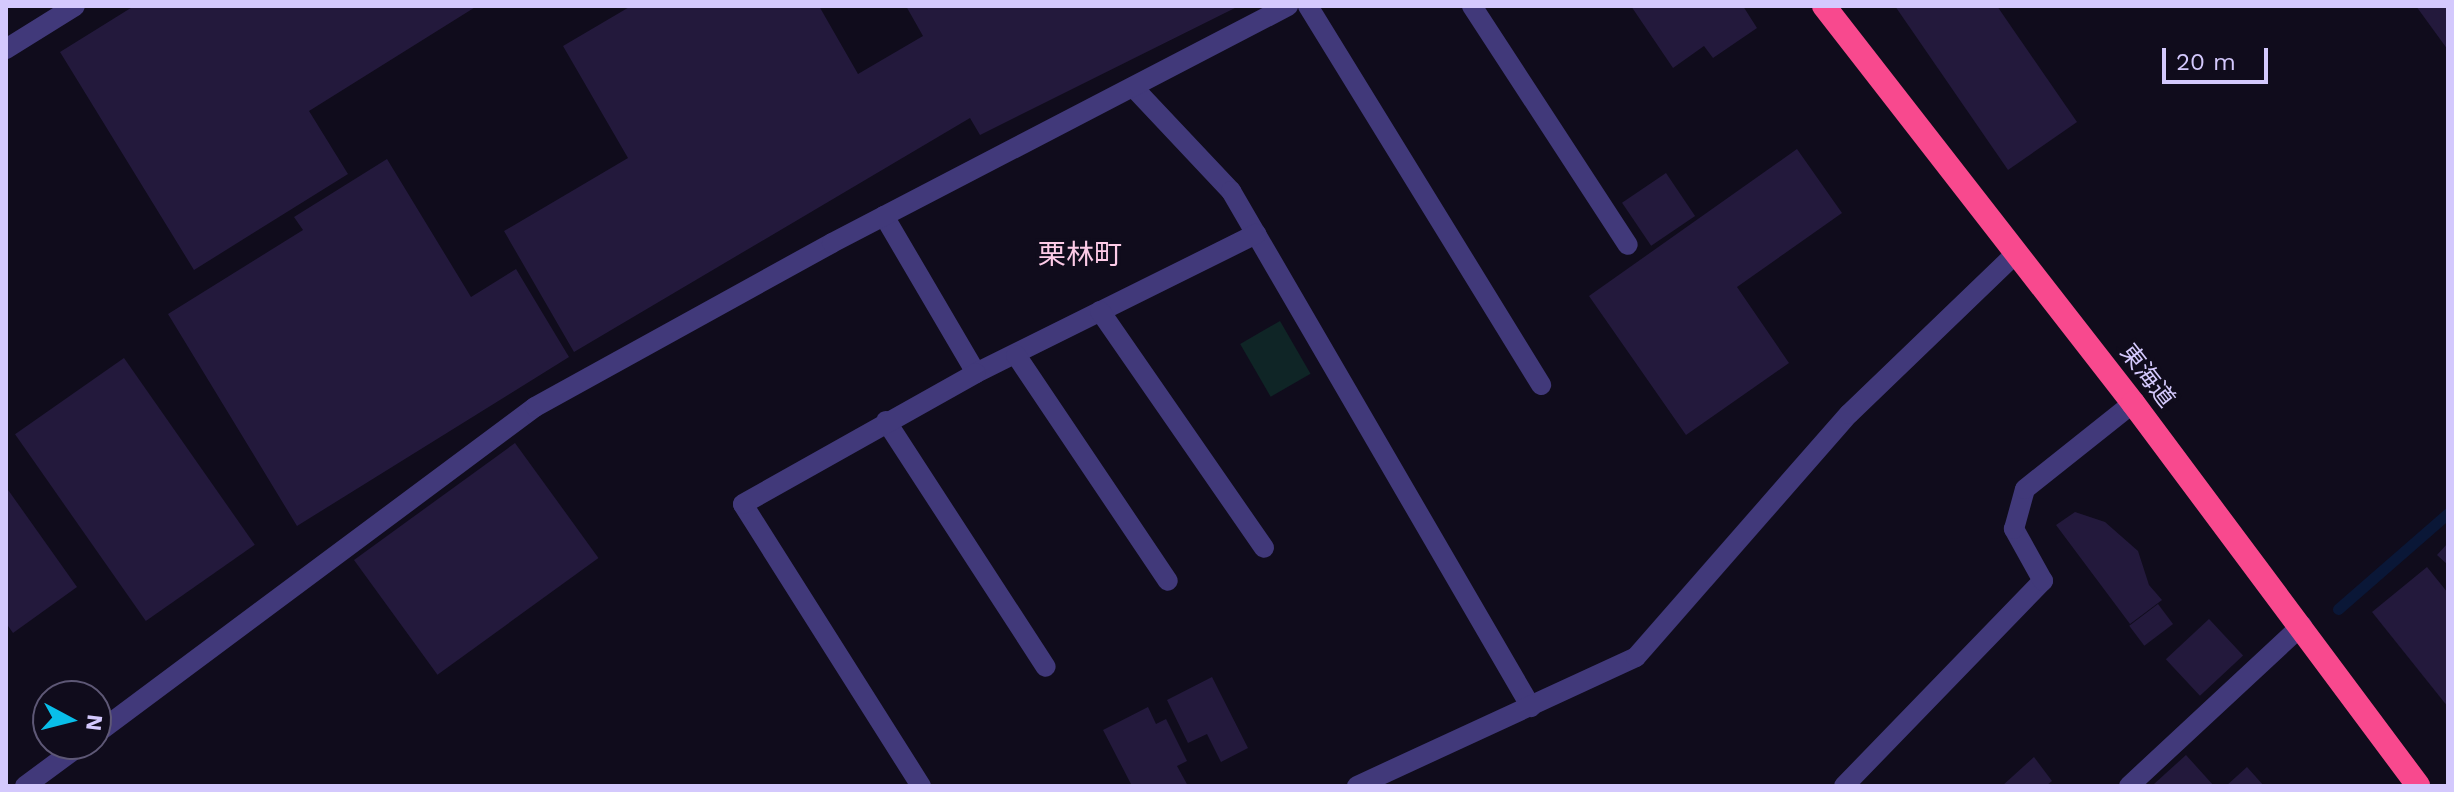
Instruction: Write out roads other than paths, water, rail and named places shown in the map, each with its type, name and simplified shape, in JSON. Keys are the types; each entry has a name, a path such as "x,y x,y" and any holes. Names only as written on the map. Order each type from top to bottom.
{"highway":[{"name":"東海道","path":"1824,6 2133,403 2302,625 2418,786"}],"street":[{"path":"6,49 40,15 75,6"},
{"path":"112,722 535,407 884,216 1288,6"},
{"path":"1308,6 1541,385"},
{"path":"1472,6 1628,245"},
{"path":"1133,87 1231,191 1531,707"},
{"path":"884,216 976,373"},
{"path":"921,786 743,504 976,373 1256,234"},
{"path":"1357,786 1636,657 1849,414 2015,254"},
{"path":"1100,311 1264,548"},
{"path":"1016,355 1168,581"},
{"path":"1844,786 2043,581 2014,529 2025,489 2133,403"},
{"path":"886,421 1046,667"},
{"path":"2129,786 2302,625"},
{"path":"25,786 60,760"}],"waterway":[{"path":"2338,609 2448,513"}],"district":[{"name":"栗林町","path":"1080,255"}]}
